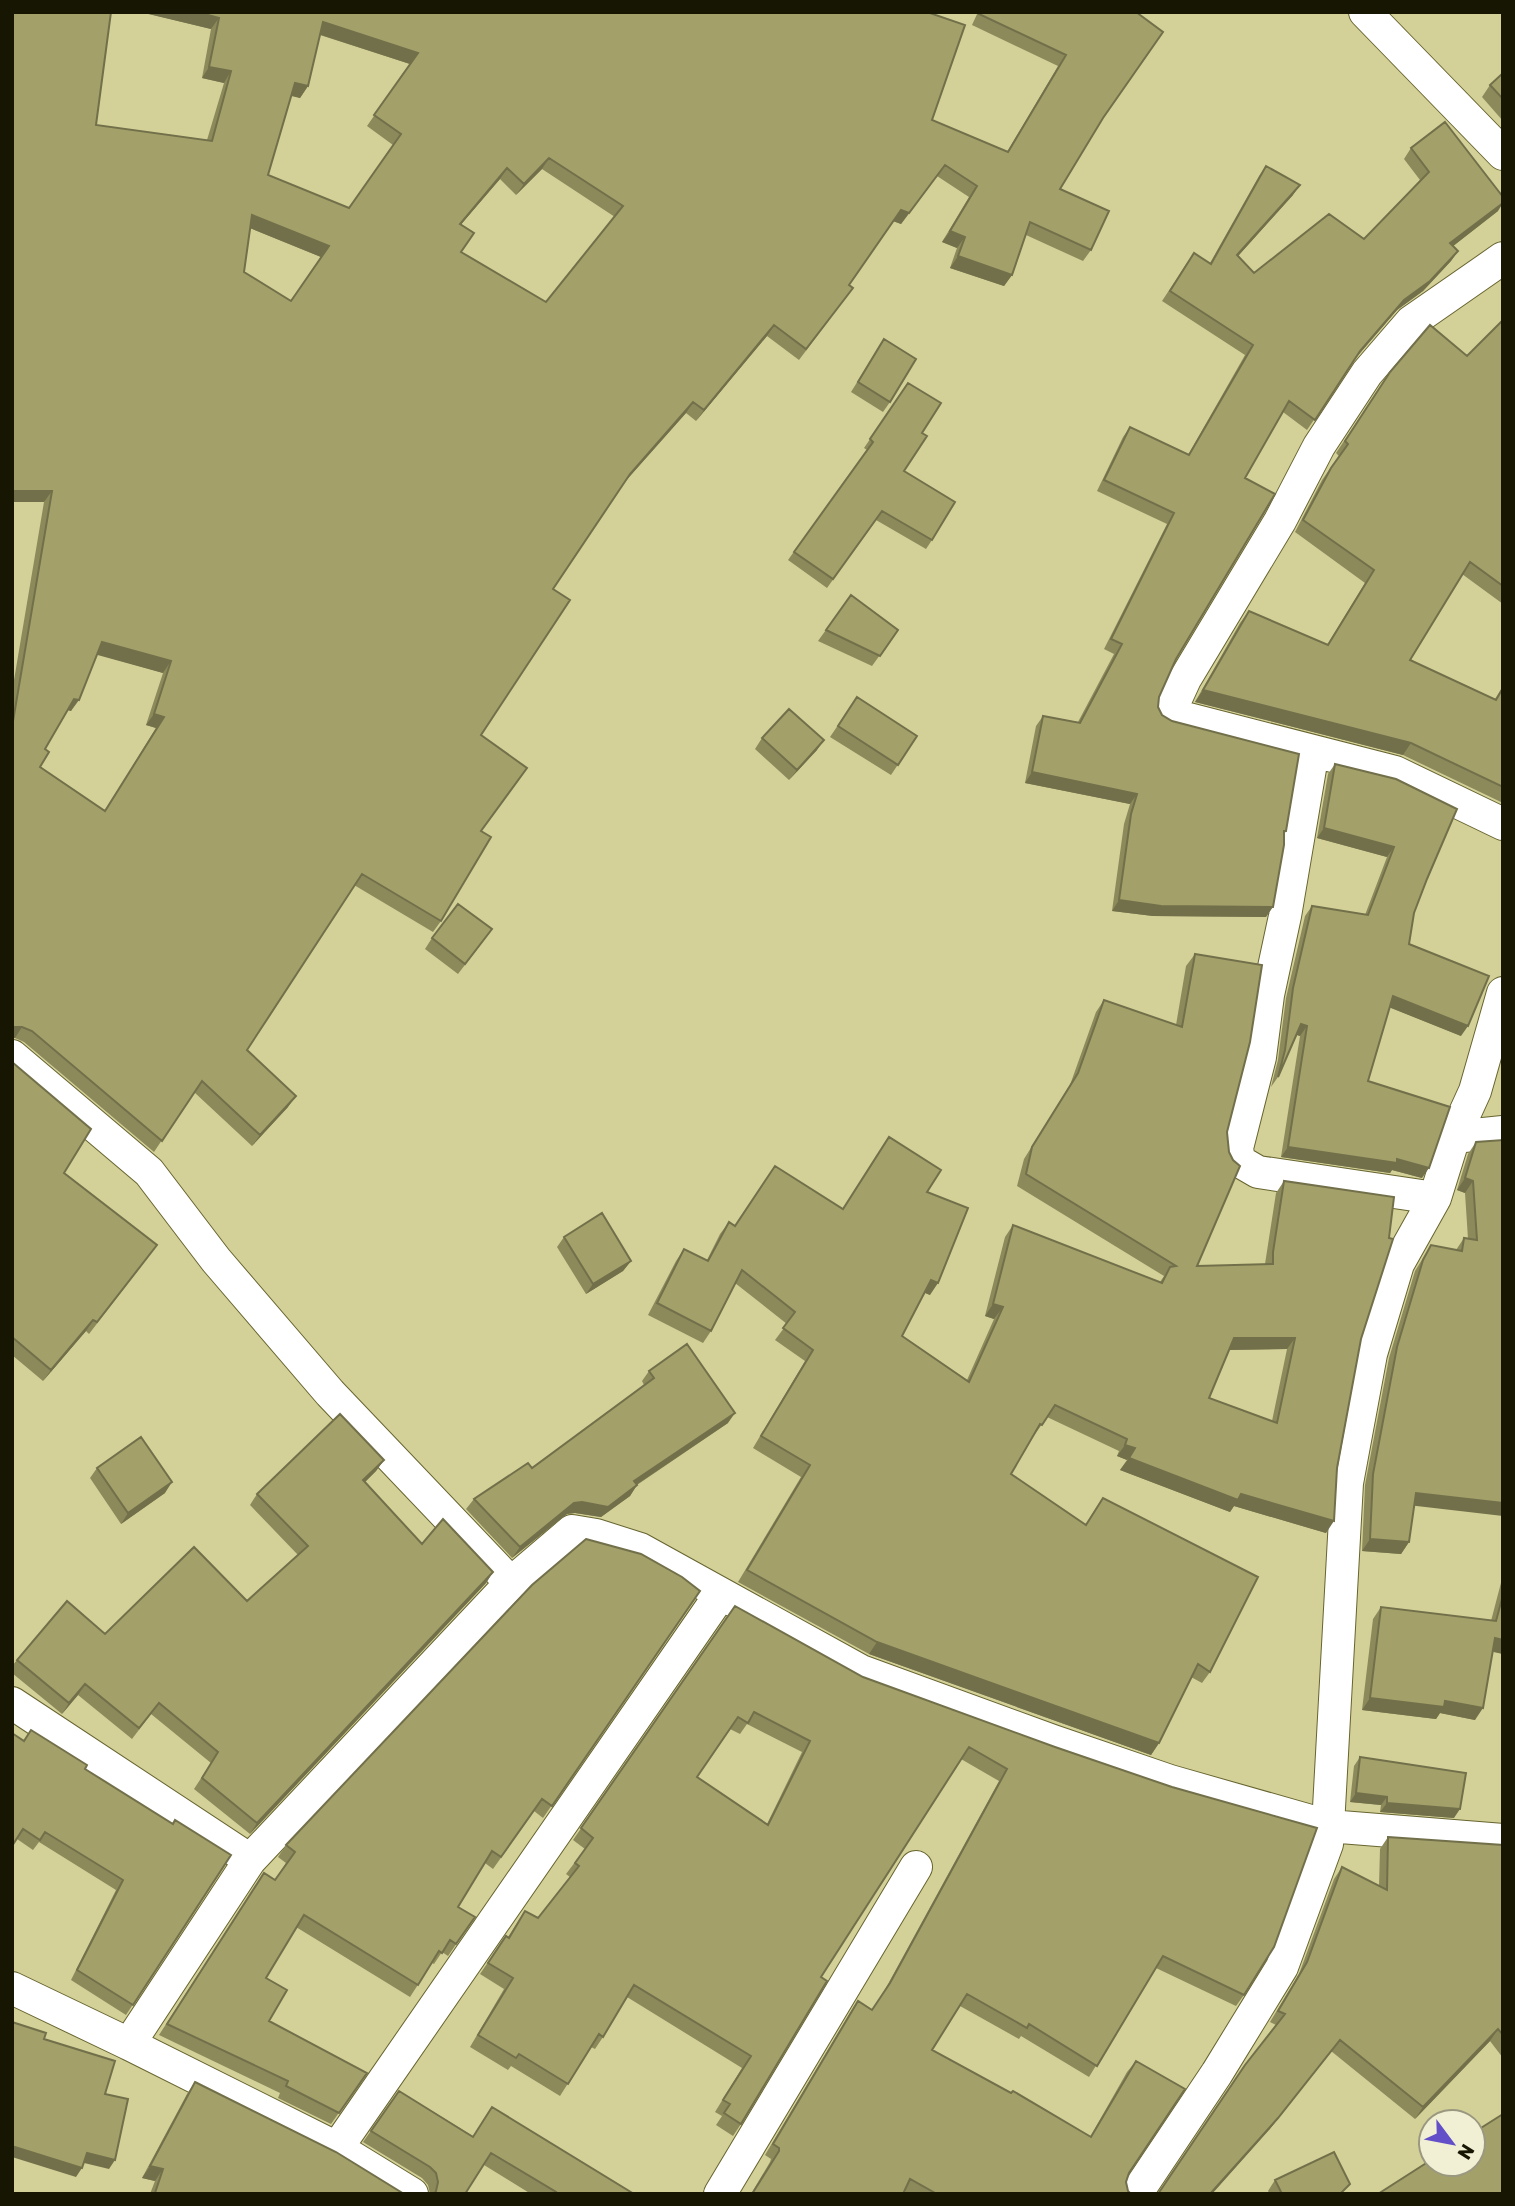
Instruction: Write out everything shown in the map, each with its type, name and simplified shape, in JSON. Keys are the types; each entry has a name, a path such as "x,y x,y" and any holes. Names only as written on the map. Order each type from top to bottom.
{"street":[{"path":"1365,12 1503,154"},
{"path":"1503,258 1411,321 1367,373 1319,446 1280,522 1185,679 1169,714 1395,772 1503,824"},
{"path":"1312,751 1285,916 1268,995 1260,1057 1237,1148 1239,1161 1258,1172 1435,1198"},
{"path":"1136,2194 1217,2073 1282,1967 1327,1844 1347,1483 1371,1354 1398,1264 1435,1198 1454,1137 1475,1091 1503,993"},
{"path":"12,1056 149,1172 216,1261 330,1393 510,1583"},
{"path":"1454,1137 1503,1132"},
{"path":"129,2044 250,1860 510,1583 554,1549 572,1531 596,1535 640,1549 861,1671 1170,1781 1328,1826 1503,1840"},
{"path":"337,2148 720,1595"},
{"path":"12,1703 250,1860"},
{"path":"720,2194 916,1867"},
{"path":"12,1988 337,2148 412,2194"}],"building":[{"path":"12,12 111,12 96,125 212,141 231,71 209,67 219,18 197,12 927,12 965,25 932,120 1008,152 1066,55 979,14 980,12 1136,12 1163,32 1103,118 1060,189 1109,211 1091,250 1030,222 1012,275 958,256 965,237 950,231 977,186 945,165 909,213 901,210 849,285 853,288 806,349 774,325 704,410 693,402 630,474 553,589 570,600 481,735 527,768 481,831 491,837 441,921 362,874 247,1050 296,1096 260,1135 202,1081 162,1141 32,1031 22,1027 12,1029 12,727 52,491 12,491","holes":["323,22 418,53 374,115 401,134 349,208 268,175 295,83 308,86","549,158 623,206 546,302 461,252 474,233 460,224 507,168 524,184","252,215 329,246 291,301 244,272","102,642 171,661 154,714 164,717 105,811 40,767 49,752 45,749 74,699 79,700"]},
{"path":"1503,73 1503,99 1490,85"},
{"path":"1445,122 1503,197 1503,203 1450,243 1458,251 1430,281 1404,300 1360,351 1315,420 1289,401 1245,478 1275,494 1176,659 1159,697 1158,707 1162,715 1172,721 1299,754 1273,907 1161,906 1119,900 1131,814 1137,794 1032,772 1043,716 1080,723 1122,644 1111,639 1174,513 1104,480 1130,427 1189,455 1253,345 1170,291 1194,253 1211,264 1266,166 1300,185 1237,255 1254,273 1329,214 1364,239 1429,172 1411,148"},
{"path":"1503,320 1503,586 1470,562 1410,660 1496,700 1503,688 1503,787 1411,743 1203,690 1249,611 1328,645 1374,570 1303,520 1331,468 1348,444 1345,441 1390,372 1430,325 1467,356"},
{"path":"884,339 916,359 890,402 858,382"},
{"path":"908,383 941,403 922,433 927,436 904,471 955,502 932,540 882,511 833,579 794,552 873,442 870,439"},
{"path":"851,595 898,630 880,656 826,630"},
{"path":"857,697 917,736 898,765 838,726"},
{"path":"789,709 824,740 797,770 762,738"},
{"path":"1335,764 1396,779 1457,809 1414,913 1409,944 1489,976 1468,1026 1393,996 1368,1081 1450,1107 1429,1168 1397,1159 1397,1163 1288,1147 1307,1026 1301,1024 1278,1077 1285,1050 1293,988 1312,906 1368,915 1394,847 1324,828"},
{"path":"458,904 492,929 465,964 432,938"},
{"path":"1195,954 1262,965 1250,1042 1227,1132 1229,1152 1240,1166 1197,1266 1273,1264 1284,1181 1394,1197 1389,1238 1393,1239 1361,1339 1337,1468 1334,1521 1241,1494 1238,1500 1129,1458 1135,1448 1125,1445 1127,1439 1055,1405 1042,1425 1040,1424 1011,1474 1086,1525 1103,1498 1258,1577 1210,1672 1198,1664 1159,1743 877,1642 747,1570 810,1465 761,1436 813,1350 783,1328 795,1312 742,1270 711,1331 657,1303 684,1249 708,1261 729,1222 735,1226 775,1166 843,1209 889,1137 941,1170 927,1192 968,1208 938,1283 931,1280 902,1336 969,1382 1003,1307 993,1304 1013,1225 1162,1283 1170,1267 1176,1266 1026,1174 1032,1147 1078,1073 1104,1000 1182,1027","holes":["1234,1338 1295,1338 1277,1423 1209,1398"]},
{"path":"12,1062 91,1129 64,1173 157,1245 97,1322 93,1320 51,1370 12,1337"},
{"path":"1503,1140 1503,1503 1416,1493 1409,1542 1370,1539 1373,1474 1397,1347 1423,1260 1431,1245 1462,1251 1464,1238 1477,1240 1473,1181 1465,1178 1476,1142"},
{"path":"602,1213 631,1261 593,1284 564,1237"},
{"path":"687,1344 735,1413 634,1481 637,1485 608,1507 574,1503 520,1547 474,1499 528,1463 532,1468 654,1378 649,1371"},
{"path":"340,1414 384,1460 363,1480 422,1544 443,1519 493,1572 257,1823 202,1778 218,1752 159,1703 139,1728 85,1684 69,1703 17,1660 67,1601 105,1634 194,1547 247,1601 308,1546 257,1494"},
{"path":"141,1437 172,1482 128,1513 97,1468"},
{"path":"586,1539 641,1554 682,1577 700,1591 552,1806 542,1799 501,1857 492,1851 458,1907 475,1917 456,1944 450,1940 442,1953 439,1951 418,1985 304,1915 266,1978 287,1990 269,2021 367,2073 339,2113 286,2086 288,2081 167,2024 264,1873 275,1880 295,1852 286,1845 532,1585"},
{"path":"1503,1595 1503,1640 1495,1638 1483,1708 1445,1701 1444,1707 1370,1698 1381,1607 1496,1621"},
{"path":"735,1606 863,1677 1172,1787 1317,1828 1274,1947 1244,1995 1163,1956 1097,2066 1029,2024 1027,2028 967,1994 932,2050 1011,2093 1013,2091 1091,2137 1136,2061 1185,2089 1129,2173 1126,2182 1131,2194 937,2194 910,2179 903,2194 752,2194 779,2151 773,2144 858,2001 872,2010 890,1983 1007,1769 969,1747 821,1977 827,1981 741,2124 724,2113 730,2104 723,2100 751,2056 634,1985 603,2037 599,2034 568,2084 519,2054 516,2058 478,2035 513,1978 488,1963 506,1936 509,1938 525,1911 538,1918 579,1866 575,1863 593,1838 581,1828","holes":["754,1712 810,1741 768,1825 697,1777 738,1717 748,1723"]},
{"path":"31,1730 87,1765 85,1769 173,1824 175,1820 231,1855 133,2005 77,1970 123,1880 45,1832 40,1840 23,1829 12,1846 12,1733 24,1741"},
{"path":"1360,1757 1466,1773 1460,1809 1387,1803 1387,1797 1356,1793"},
{"path":"1388,1837 1503,1845 1503,2035 1498,2029 1423,2107 1340,2040 1278,2118 1210,2194 1158,2194 1245,2065 1285,2014 1278,2011 1307,1962 1342,1867 1387,1890"},
{"path":"12,2022 46,2033 44,2039 115,2061 105,2094 128,2099 115,2160 87,2153 82,2168 15,2147 12,2153"},
{"path":"195,2082 336,2152 404,2194 155,2193 163,2169 150,2166"},
{"path":"399,2091 473,2137 492,2107 634,2194 555,2194 556,2192 491,2153 465,2194 434,2194 438,2182 436,2173 430,2167 371,2131"},
{"path":"1503,2114 1503,2194 1378,2194 1417,2169 1417,2178 1487,2178 1487,2124"},
{"path":"1334,2152 1350,2184 1340,2194 1282,2194 1275,2180"}]}
